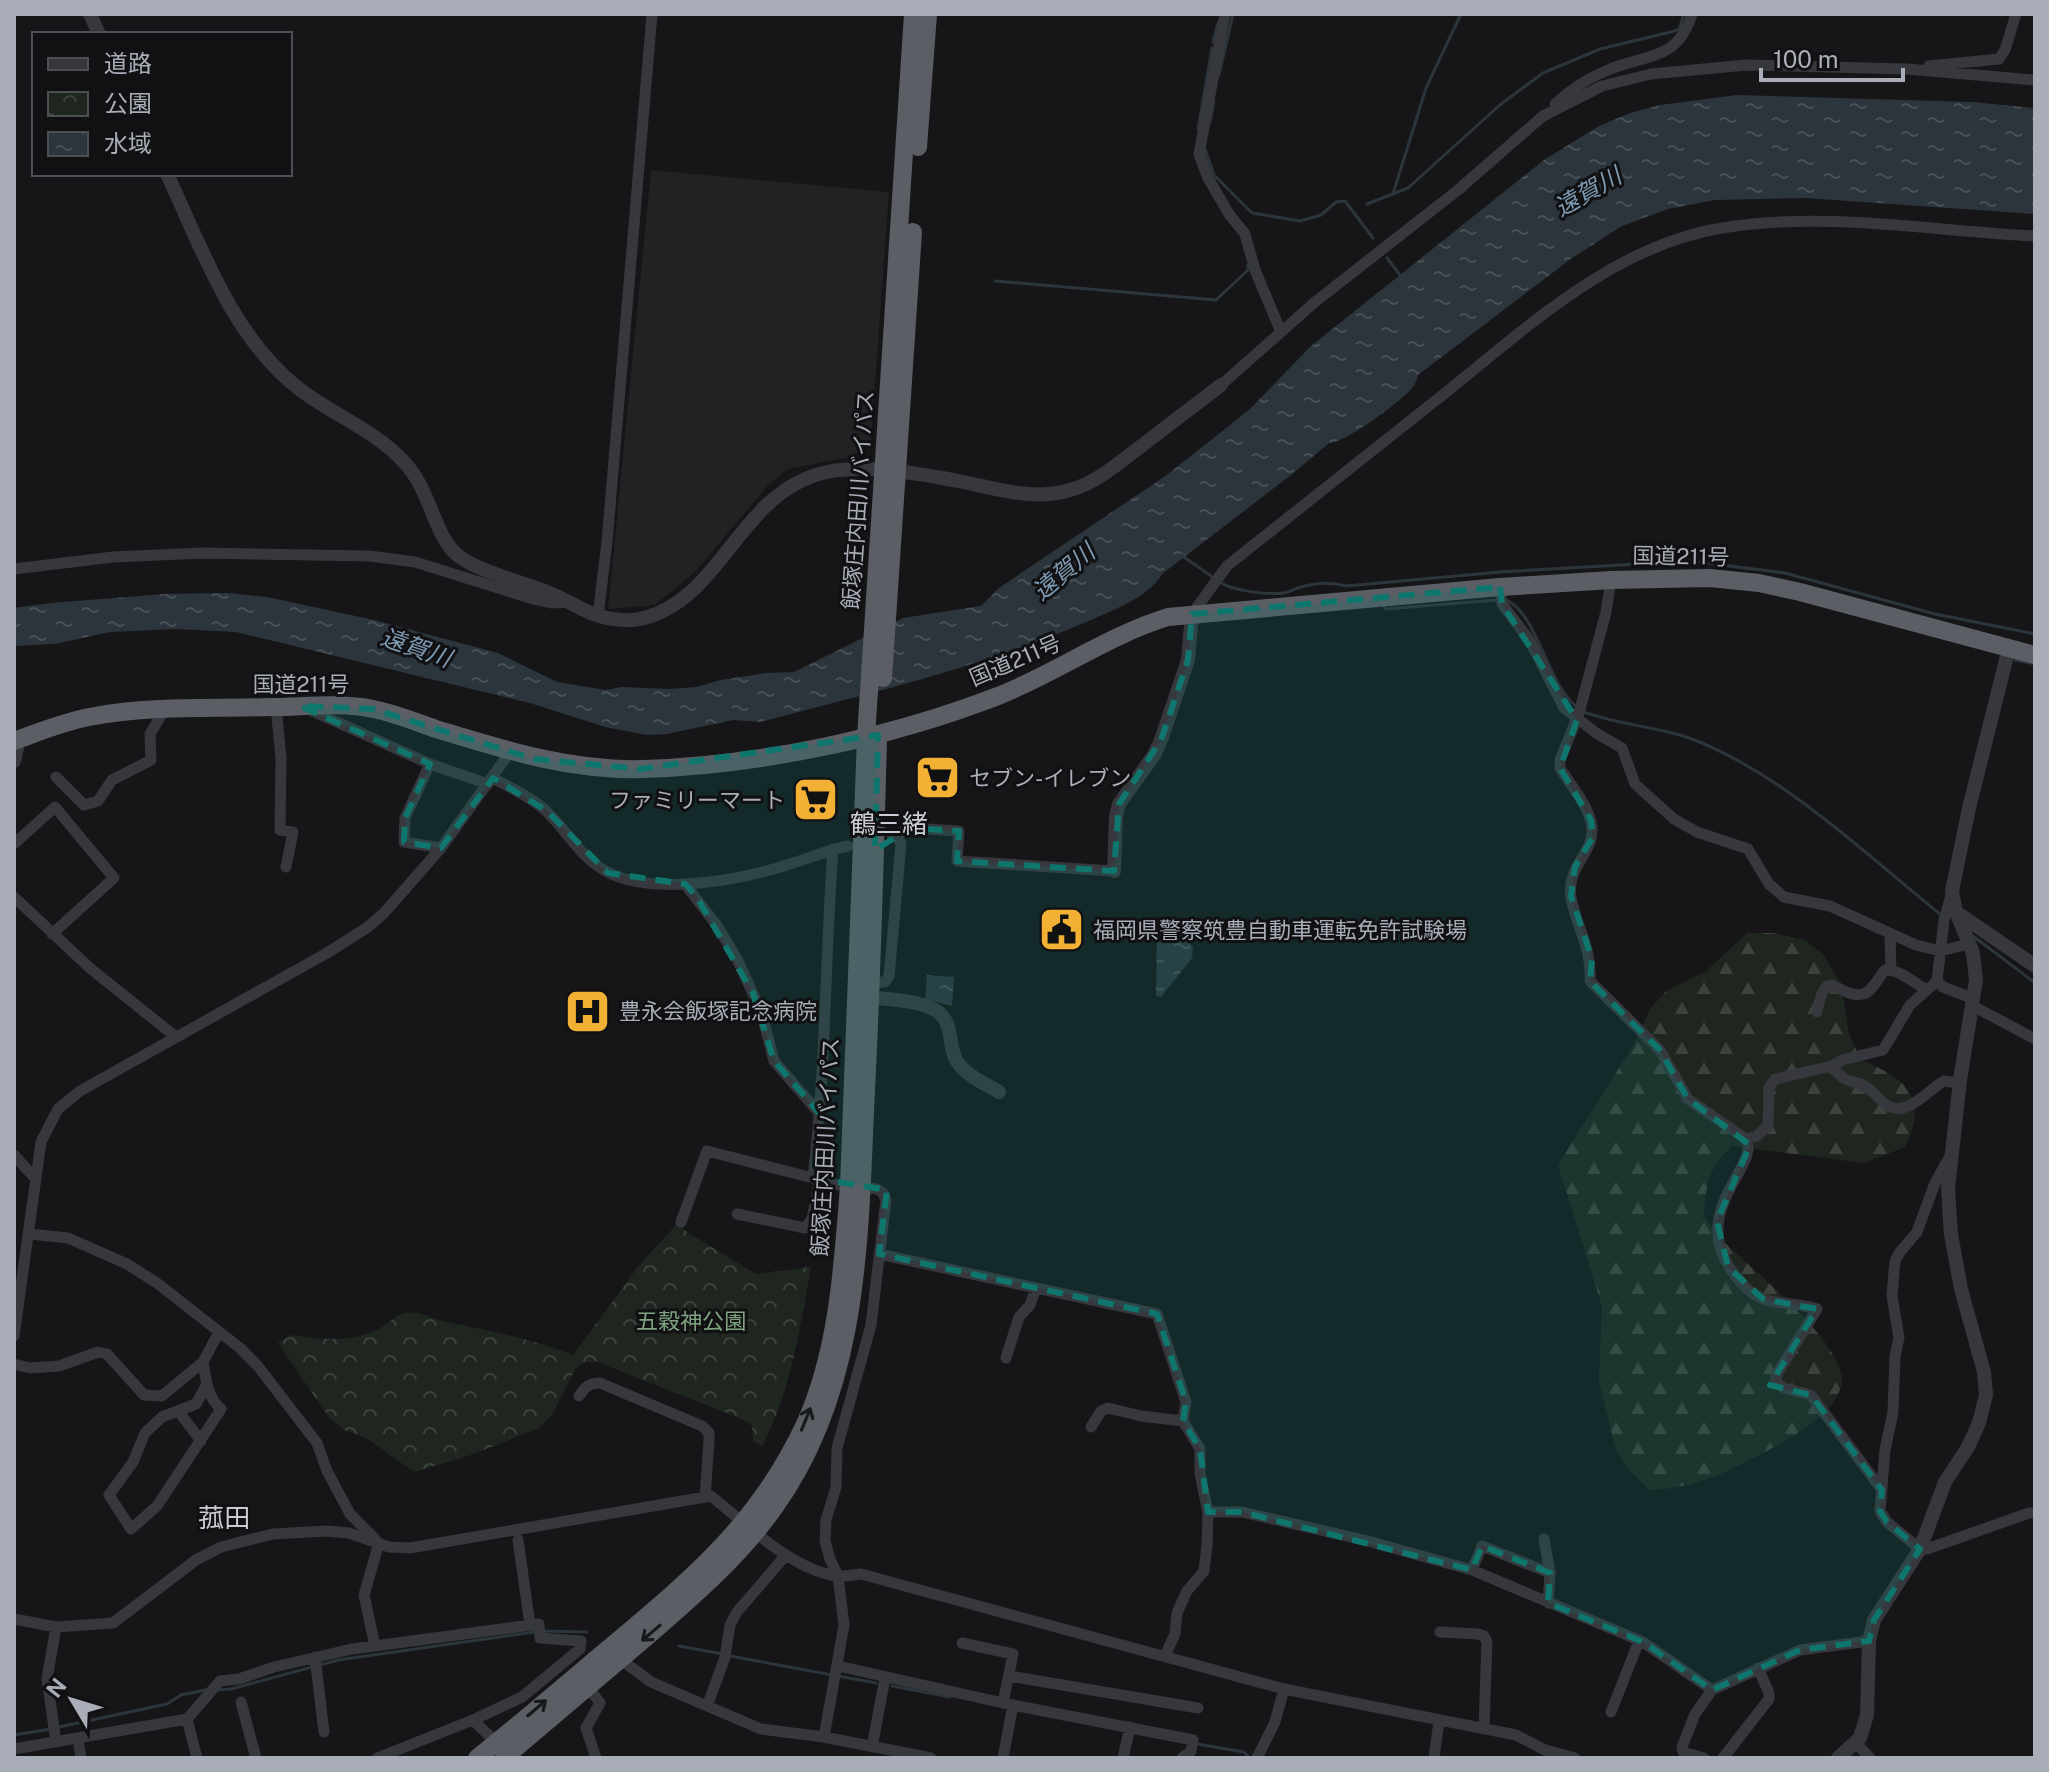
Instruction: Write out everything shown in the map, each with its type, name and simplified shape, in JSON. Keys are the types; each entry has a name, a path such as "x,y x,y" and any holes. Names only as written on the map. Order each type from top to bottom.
{"highway":[{"name":"飯塚庄内田川バイパス","path":"855,1187 872,736 890,472 913,14"},
{"name":"飯塚庄内田川バイパス","path":"890,472 928,14"},
{"name":"国道211号","path":"17,740 64,722 88,717 165,709 300,706 373,709 510,752 567,764 640,769 693,766 872,736 997,696 1041,678 1148,623 1192,614 1501,595 1611,580 1710,578 1759,583 2035,655"},
{"name":"飯塚庄内田川バイパス","path":"477,1758 504,1753 588,1687 704,1586 750,1528 806,1421 825,1363 855,1187 872,990 872,736"},
{"name":"飯塚庄内田川バイパス","path":"504,1753 725,1546 750,1528"}],"street":[{"path":"598,616 652,14"},
{"path":"1225,14 1199,154 1208,178 1245,234 1255,270 1281,332"},
{"path":"168,176 231,307 250,339 299,389 379,440 406,463 419,480 451,549 464,560 598,616 620,620 642,619 665,609 691,591 777,494 800,481 827,472 890,472 1032,495 1069,491 1086,485 1221,385 1315,302 1458,190 1573,89 1609,69 1668,51 1684,36 1692,14"},
{"path":"1907,69 1999,59 2005,50 2016,14"},
{"path":"1543,116 1602,86 1651,74 1746,65 1907,69 2035,80"},
{"path":"872,990 889,976 901,844 895,836 910,828 959,831 957,861 1114,871 1119,804 1161,740 1188,660 1192,614 1227,566 1548,312 1631,260 1670,242 1720,228 1775,221 1824,222 2035,236"},
{"path":"14,569 113,557 203,553 369,556 415,562 533,599 551,603 569,602"},
{"path":"1611,580 1606,612 1579,713 1563,750 1560,768 1591,820 1593,837 1575,867 1571,896 1592,959 1590,981 1660,1050 1688,1099 1746,1139 1750,1145 1748,1157 1724,1199 1717,1221 1717,1232 1728,1267 1742,1285 1763,1299 1817,1309 1776,1376 1777,1383 1811,1395 1882,1490"},
{"path":"1501,595 1530,641 1564,708 1579,713 1622,748 1635,784 1674,819 1697,832 1748,849 1776,893 1784,897 1830,906 1916,945 1940,951 1976,942"},
{"path":"1937,981 1940,951 1951,916 1952,891 1969,808 2009,648"},
{"path":"300,706 430,764 490,781 547,811 574,844 608,873 621,879 651,884 685,884 762,872 848,846"},
{"path":"276,707 281,758 280,830 293,832 286,867"},
{"path":"56,777 84,805 98,801 112,780 151,760 150,734 165,709"},
{"path":"14,761 17,740"},
{"path":"14,1336 41,1142 58,1109 80,1091 368,927 441,848 510,752"},
{"path":"430,764 405,818 404,842 441,848"},
{"path":"14,844 55,807 114,878 52,934"},
{"path":"737,1214 805,1228 812,1219 833,849"},
{"path":"685,884 718,927 737,959 761,1011 774,1061 820,1114"},
{"path":"14,897 52,934 176,1037"},
{"path":"1951,916 1976,942 2035,966"},
{"path":"1890,934 1891,970"},
{"path":"1838,1758 1860,1738 1867,1715 1869,1641 1874,1620 1920,1549 1945,1482 1968,1447 1979,1423 1986,1395 1984,1372 1961,1289 1951,1234 1948,1189 1959,1083 1974,1003 1976,942"},
{"path":"1817,1012 1824,988 1832,986 1858,995 1866,993 1885,970 1891,970 1925,989"},
{"path":"1746,1139 1757,1136 1768,1125 1769,1088 1775,1079 1883,1050 1910,1005 1937,981"},
{"path":"1937,981 2035,1039"},
{"path":"872,990 932,1008 941,1014 950,1028 958,1064 999,1092"},
{"path":"1832,1066 1844,1081 1869,1088 1889,1107 1898,1109 1908,1107 1944,1081 1959,1083"},
{"path":"681,1222 707,1151 816,1180 877,1189 886,1200 871,1325 837,1448 836,1487 826,1520 825,1541 838,1576 844,1625 824,1737"},
{"path":"1951,1154 1935,1183 1917,1232 1895,1261 1892,1296 1899,1338 1880,1511 1887,1522 1920,1549 2035,1513"},
{"path":"14,1155 35,1178"},
{"path":"30,1234 68,1238 127,1264 157,1283 257,1365 317,1443 327,1471 350,1514 379,1543"},
{"path":"879,1254 1157,1314 1186,1402 1183,1421 1200,1449 1200,1474 1208,1512 1204,1571 1187,1591 1177,1613 1175,1634 1165,1656"},
{"path":"1006,1358 1019,1317 1030,1305 1036,1288"},
{"path":"14,1364 30,1368 59,1366 98,1352 107,1354 144,1395 162,1396 203,1362 219,1332"},
{"path":"203,1362 207,1384 209,1395 221,1409 157,1506 131,1529 109,1495 133,1462 145,1433 162,1417 196,1404 207,1384"},
{"path":"579,1396 592,1383 600,1383 702,1426 709,1433 705,1497"},
{"path":"1091,1427 1101,1411 1108,1408 1183,1421"},
{"path":"179,1412 201,1441"},
{"path":"14,1619 56,1627 113,1623 196,1560 221,1547 273,1534 349,1533 389,1547 410,1548 711,1496 786,1555 819,1571 838,1576 861,1574 1284,1689 1439,1721 1484,1727 1516,1735 1544,1754 1575,1758"},
{"path":"1208,1512 1242,1512 1368,1541 1472,1570 1639,1641 1712,1690"},
{"path":"1544,1539 1550,1573 1548,1603"},
{"path":"377,1758 522,1697 583,1645 577,1640 540,1638 518,1540"},
{"path":"375,1646 364,1595 379,1543"},
{"path":"1472,1570 1482,1546 1550,1573"},
{"path":"708,1704 725,1654 730,1625 737,1612 786,1555"},
{"path":"55,1732 47,1679 56,1627"},
{"path":"14,1749 55,1732 78,1739 187,1719 212,1689 375,1646 536,1629"},
{"path":"1440,1632 1478,1634 1484,1636 1487,1642 1484,1727"},
{"path":"1611,1712 1639,1641"},
{"path":"1704,1758 1683,1752 1682,1747 1695,1714 1712,1690 1800,1650 1869,1641"},
{"path":"962,1643 1013,1654 1003,1758"},
{"path":"620,1659 641,1677 761,1729 824,1737 931,1758"},
{"path":"316,1663 324,1732"},
{"path":"1723,1758 1769,1699 1758,1668"},
{"path":"837,1672 885,1678 1193,1743 1182,1758"},
{"path":"1009,1676 1198,1708"},
{"path":"872,1747 885,1678"},
{"path":"588,1687 600,1703 600,1708 586,1728 596,1758"},
{"path":"1257,1758 1275,1722 1284,1689"},
{"path":"241,1702 256,1758"},
{"path":"187,1719 197,1758"},
{"path":"473,1720 504,1753"},
{"path":"1434,1758 1439,1721"},
{"path":"1123,1758 1129,1731"},
{"path":"78,1739 81,1758"},
{"path":"1855,1742 1870,1758"}],"highlighted area":[{"path":"1500,587 1502,604 1577,720 1560,768 1591,820 1593,837 1575,867 1571,896 1592,959 1590,981 1660,1050 1688,1099 1750,1145 1717,1221 1728,1267 1763,1299 1817,1309 1770,1385 1811,1395 1882,1490 1880,1511 1887,1522 1920,1549 1874,1620 1869,1641 1800,1650 1712,1690 1643,1642 1548,1603 1550,1573 1482,1546 1472,1570 1242,1512 1208,1512 1200,1449 1183,1421 1186,1402 1157,1314 879,1254 887,1190 813,1178 820,1114 774,1061 753,993 696,896 685,884 608,873 547,811 493,778 441,848 404,842 405,818 430,764 300,706 373,709 534,759 640,769 878,735 875,850 910,828 959,831 957,861 1114,871 1119,804 1161,740 1188,660 1192,614"}],"shaded area":[{"path":"651,170 889,192 871,439 854,456 788,469 768,485 695,572 655,605 608,609"}],"green space":[{"path":"1747,933 1773,933 1805,940 1823,954 1842,987 1849,1034 1861,1060 1901,1083 1909,1092 1915,1115 1905,1147 1864,1163 1732,1146 1713,1169 1707,1186 1704,1216 1722,1240 1812,1327 1839,1366 1842,1382 1828,1409 1785,1441 1736,1467 1703,1480 1668,1489 1649,1490 1629,1470 1616,1450 1599,1382 1602,1306 1558,1165 1634,1044 1650,1009 1667,990 1705,972"},
{"name":"五穀神公園","path":"678,1223 687,1232 756,1274 811,1267 787,1381 762,1446 753,1441 752,1426 744,1420 595,1361 576,1368 552,1415 539,1428 468,1456 414,1472 366,1438 346,1431 329,1418 278,1343 291,1335 325,1339 359,1336 381,1328 401,1314 412,1313 524,1339 573,1355 640,1264"}],"water":[{"name":"遠賀川","path":"1737,95 1972,102 2035,108 2035,214 1806,198 1715,200 1668,209 1622,226 1572,258 1418,375 1413,387 1386,411 1360,429 1329,443 1162,574 1149,589 1131,602 1051,636 969,665 760,722 733,720 667,734 647,735 605,727 530,703 236,632 177,629 110,632 55,644 14,646 14,608 165,594 227,593 267,597 374,620 498,653 557,682 606,690 621,687 696,687 766,673 794,672 903,618 981,606 999,588 1164,477 1250,409 1311,346 1544,160 1599,126 1660,105"},
{"path":"1157,928 1177,929 1193,947 1192,958 1161,997 1156,996"},
{"path":"927,975 954,977 952,1006 925,999"}],"waterway":[{"path":"1219,75 1233,14"},
{"path":"1393,194 1426,88 1461,14"},
{"path":"1367,204 1408,188 1501,104 1543,73 1600,49 1675,31 1679,29 1684,14"},
{"path":"1213,42 1218,23"},
{"path":"1198,129 1212,48"},
{"path":"1210,122 1214,102"},
{"path":"1205,149 1214,175 1252,213 1300,221 1321,215 1336,202 1345,201 1373,238"},
{"path":"1387,258 1400,275"},
{"path":"995,281 1216,300 1248,270 1248,265"},
{"path":"1181,555 1214,578"},
{"path":"1220,582 1241,590 1285,593 1318,584 1346,586 1500,572 1690,561 1785,573 1935,614 2035,634"},
{"path":"1384,606 1385,609 1498,600"},
{"path":"1506,600 1517,607 1526,619 1558,684 1578,708"},
{"path":"2015,660 2035,664"},
{"path":"1584,712 1688,738 1766,777 1826,820 1940,914"},
{"path":"1973,936 2035,983"},
{"path":"543,1631 587,1632"},
{"path":"217,1690 338,1660 535,1632"},
{"path":"679,1646 723,1654"},
{"path":"730,1656 876,1683"},
{"path":"892,1686 950,1697"},
{"path":"59,1727 167,1704 181,1695 205,1690"},
{"path":"14,1735 51,1729"},
{"path":"1197,1744 1244,1752 1250,1758"}],"place":[{"name":"セブン-イレブン","path":"938,778"},
{"name":"ファミリーマート","path":"816,800"},
{"name":"福岡県警察筑豊自動車運転免許試験場","path":"1062,930"},
{"name":"豊永会飯塚記念病院","path":"588,1011"}],"district":[{"name":"鶴三緒","path":"889,824"},
{"name":"菰田","path":"224,1518"}]}
